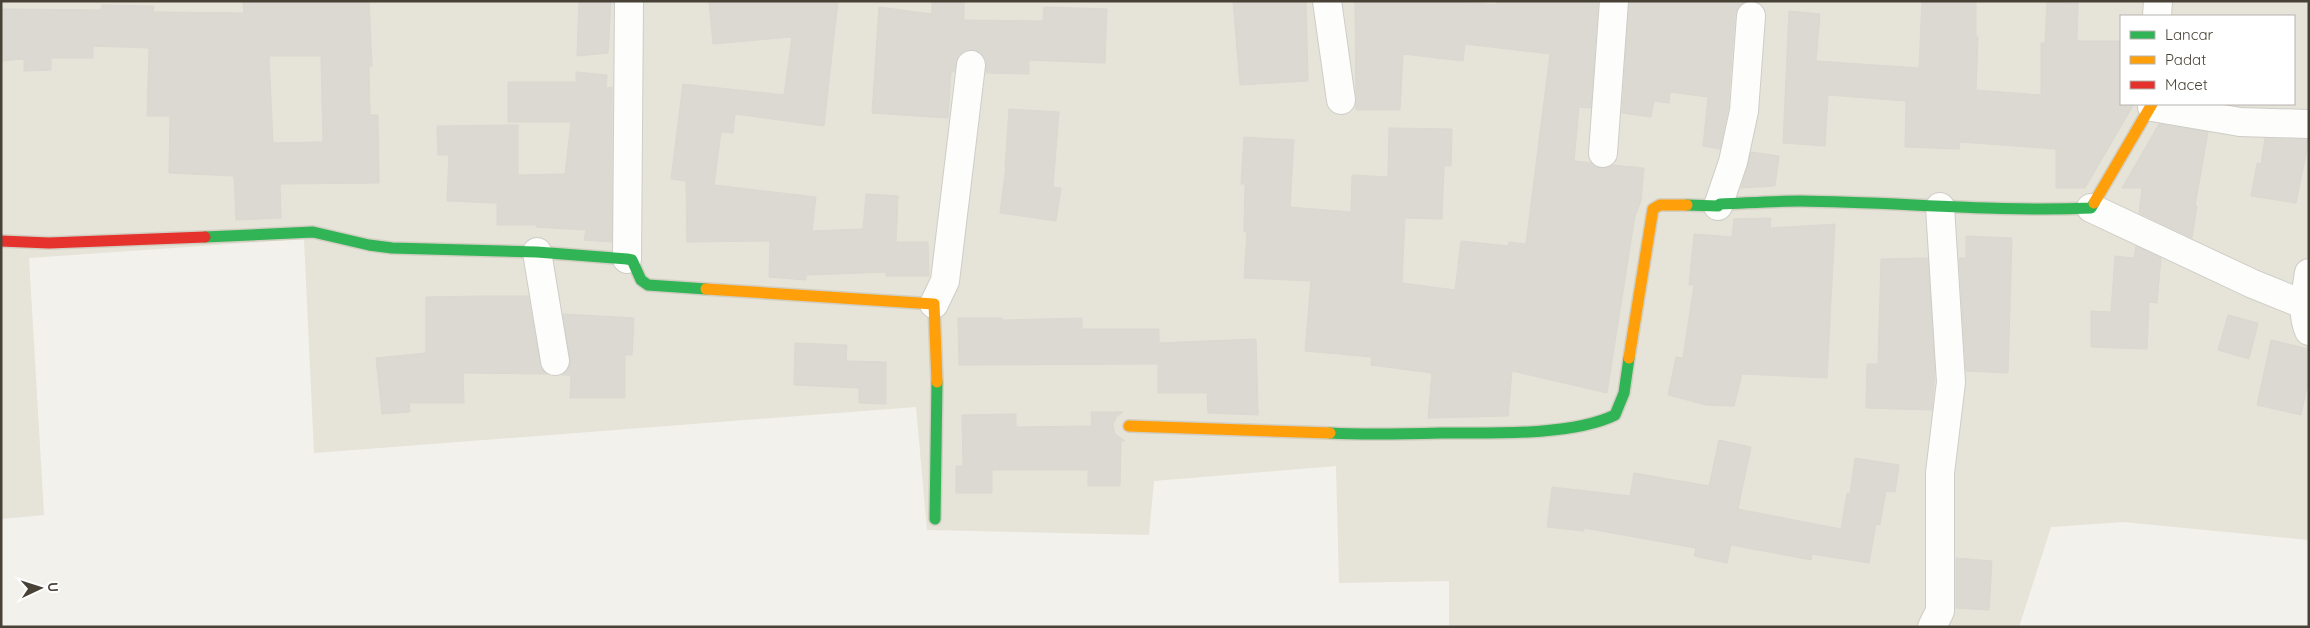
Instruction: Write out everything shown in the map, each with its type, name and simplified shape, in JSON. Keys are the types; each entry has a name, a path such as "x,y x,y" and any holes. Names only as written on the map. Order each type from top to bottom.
{"street":[{"path":"627,258 629,1"},
{"path":"1327,1 1340,100"},
{"path":"1603,152 1614,1"},
{"path":"2157,15 2158,1"},
{"path":"1718,206 1733,162 1744,111 1751,16"},
{"path":"935,520 936,381 934,304 945,280 971,65"},
{"path":"2090,208 2152,105 2240,122 2309,124"},
{"path":"1129,426 1345,434 1494,433 1581,427 1599,423 1615,415 1624,393 1650,218 1653,209 1660,205 1718,206 1720,204 1800,201 1940,207 2090,208 2253,284 2307,318 2309,273"},
{"path":"1932,627 1940,611 1940,473 1951,382 1940,207"},
{"path":"1,241 49,243 122,241 313,232 368,246 392,248 537,252 627,258 632,260 641,280 648,286 934,304"},
{"path":"537,252 555,361"}],"shaded area":[{"path":"1,1 2309,1 2309,540 2123,522 2051,527 2019,627 1449,627 1449,581 1339,583 1336,466 1154,481 1149,535 927,530 916,407 314,453 304,239 29,258 44,515 1,519"}],"building":[{"path":"243,1 369,1 372,66 369,66 370,115 378,115 379,183 280,184 281,218 236,220 234,176 169,173 170,116 147,116 149,48 93,46 93,58 51,58 51,70 24,71 24,59 1,61 1,9 101,10 102,5 154,6 153,12 244,13","holes":["269,56 321,56 323,142 273,143"]},
{"path":"579,1 611,1 608,53 577,56"},
{"path":"709,1 838,1 824,126 735,114 733,133 721,132 714,185 816,197 812,231 863,229 866,194 898,196 896,242 928,242 929,276 886,276 886,272 806,275 806,280 769,277 770,241 687,242 686,181 671,179 683,84 784,95 792,37 713,44"},
{"path":"932,1 964,1 964,20 1043,21 1044,7 1107,9 1105,63 1029,60 1029,74 986,73 986,59 981,53 965,50 958,56 954,72 951,72 948,118 872,113 879,7 932,14"},
{"path":"1233,1 1306,1 1308,81 1240,85"},
{"path":"1355,1 1452,1 1496,5 1497,1 1598,1 1591,108 1579,107 1574,161 1592,163 1601,168 1612,165 1644,168 1641,201 1635,216 1607,393 1512,371 1508,416 1428,418 1432,373 1371,365 1372,357 1305,351 1311,281 1244,278 1247,232 1244,232 1245,184 1241,184 1244,137 1294,140 1290,207 1351,212 1352,175 1388,177 1389,128 1452,129 1451,166 1444,166 1442,219 1405,218 1402,283 1455,290 1461,241 1508,246 1509,242 1526,244 1550,54 1465,44 1463,61 1403,54 1400,110 1356,110"},
{"path":"1629,1 1747,1 1738,7 1735,15 1728,109 1720,149 1703,146 1708,97 1670,92 1669,103 1654,101 1651,117 1622,113"},
{"path":"1922,1 1976,1 1976,37 1978,37 1976,90 2041,95 2041,43 2045,43 2047,2 2078,3 2077,41 2120,41 2120,105 2133,105 2085,188 2056,188 2056,149 1960,142 1959,149 1905,147 1906,101 1828,95 1825,146 1783,143 1789,11 1820,14 1816,61 1919,68"},
{"path":"576,72 607,75 606,88 612,87 612,242 584,240 586,230 536,227 536,225 497,225 497,203 447,201 449,155 438,155 437,126 518,125 518,175 565,174 571,122 508,122 508,82 576,82"},
{"path":"1009,109 1059,112 1053,187 1061,188 1056,221 1000,213 1006,167"},
{"path":"2159,124 2208,132 2195,206 2197,206 2192,238 2139,213 2142,188 2122,188"},
{"path":"2265,138 2309,140 2296,203 2251,196 2257,163 2261,164"},
{"path":"1751,152 1779,156 1775,186 1741,188"},
{"path":"1771,218 1770,228 1835,224 1827,378 1742,374 1734,406 1706,405 1668,395 1676,357 1683,358 1694,285 1689,285 1694,234 1732,237 1734,219"},
{"path":"1966,236 2012,238 2008,373 1966,371 1959,258 1966,258"},
{"path":"2136,246 2161,258 2157,303 2149,302 2147,349 2091,347 2091,311 2111,312 2115,256 2134,258"},
{"path":"1928,258 1935,370 1932,410 1866,408 1867,364 1878,364 1881,259"},
{"path":"528,296 540,364 548,374 463,373 464,403 409,403 410,412 382,414 376,358 426,353 426,297"},
{"path":"563,314 634,318 632,355 625,355 625,398 570,398 571,375 561,375 569,367 570,359"},
{"path":"2228,315 2258,323 2249,359 2218,350"},
{"path":"958,318 1002,318 1002,320 1082,318 1082,329 1159,329 1159,343 1256,339 1258,415 1208,413 1207,393 1158,393 1158,364 959,365"},
{"path":"2271,340 2309,349 2309,378 2301,415 2257,405"},
{"path":"795,343 847,345 846,361 886,362 886,404 859,403 859,388 794,385"},
{"path":"1091,412 1123,412 1116,417 1113,425 1115,434 1125,441 1121,441 1120,486 1088,486 1088,470 992,470 992,493 956,493 956,466 963,466 962,415 1016,414 1016,427 1092,426"},
{"path":"1719,440 1751,447 1738,509 1841,529 1847,493 1850,494 1855,458 1899,465 1895,492 1886,491 1880,525 1876,524 1869,563 1812,554 1811,560 1731,545 1727,563 1694,556 1696,548 1584,528 1584,531 1547,527 1552,487 1630,496 1634,473 1709,486"},
{"path":"1956,558 1992,561 1989,610 1956,608"}],"traffic: fast":[{"path":"1687,205 1718,206 1720,204 1800,201 2055,209 2091,208 2094,203"},
{"path":"205,237 313,232 369,245 392,248 537,252 627,259 632,260 641,280 648,285 706,289"},
{"path":"1330,433 1506,433 1554,430 1597,422 1615,415 1624,393 1629,358"},
{"path":"935,519 937,382"}],"traffic: slow":[{"path":"2094,203 2151,105"},
{"path":"1629,358 1653,209 1660,205 1687,205"},
{"path":"706,289 934,304 937,382"},
{"path":"1129,426 1330,433"}],"traffic: jam":[{"path":"1,241 49,243 205,237"}]}
